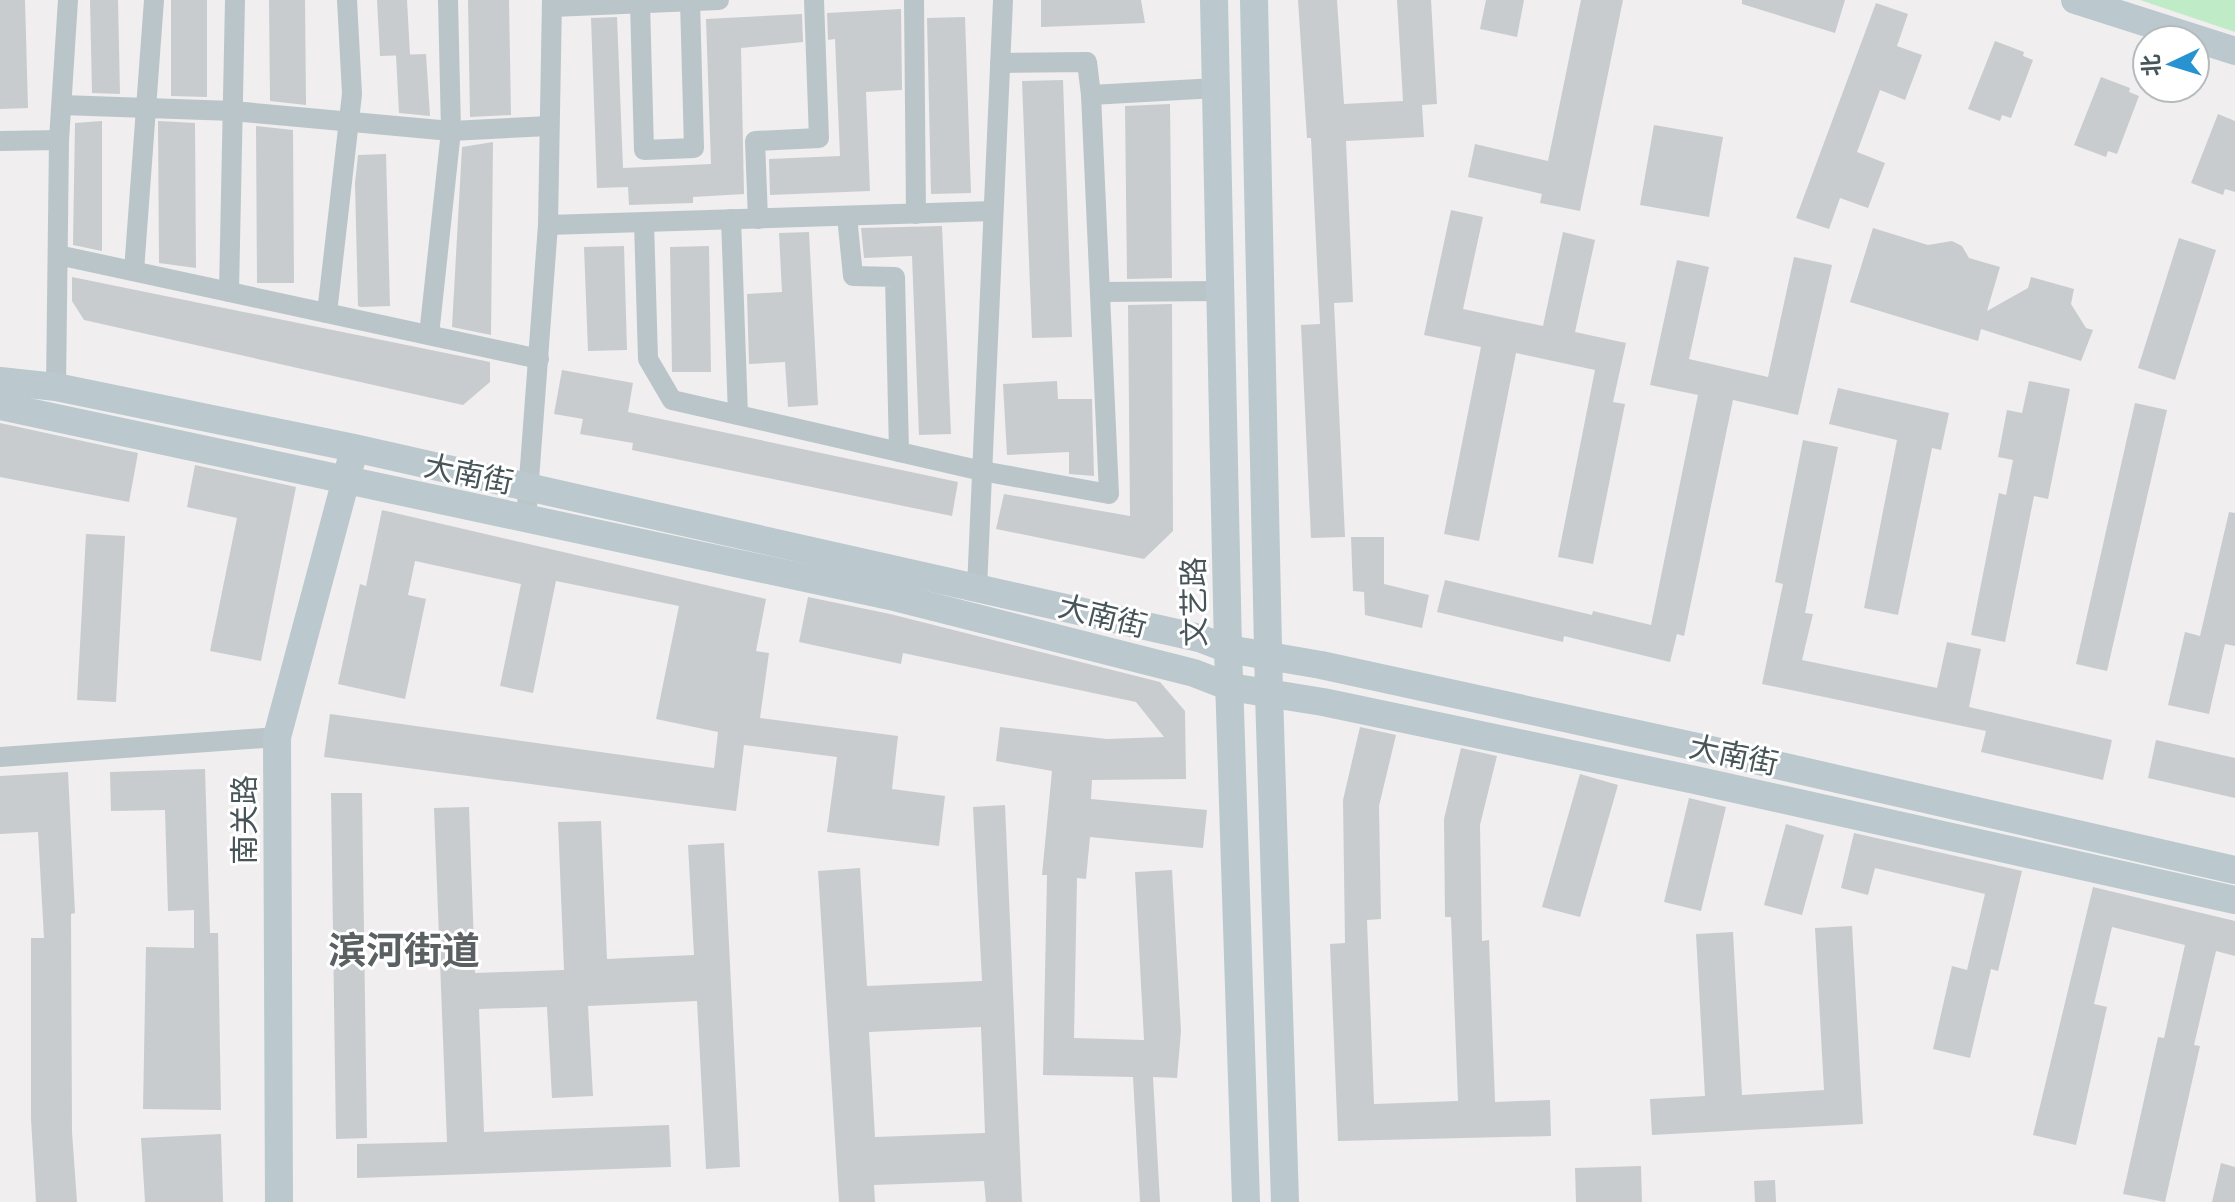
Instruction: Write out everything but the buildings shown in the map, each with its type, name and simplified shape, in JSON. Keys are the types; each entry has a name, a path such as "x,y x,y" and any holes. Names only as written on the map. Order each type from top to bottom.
{"street":[{"path":"56,387 59,140 68,0"},
{"path":"134,271 154,0"},
{"path":"229,292 235,0"},
{"path":"327,313 352,94 347,0"},
{"path":"429,335 451,131 448,0"},
{"path":"526,520 531,488 548,225 552,4 719,0"},
{"path":"758,219 755,141 819,138 814,0"},
{"path":"914,0 916,214"},
{"path":"977,588 1003,0"},
{"name":"文艺路","path":"1214,0 1228,649 1246,1202"},
{"path":"1254,0 1268,656 1285,1202"},
{"path":"2075,0 2235,51"},
{"path":"640,3 644,150 682,149 694,148 690,1"},
{"path":"644,222 648,359 672,400 982,471 1109,494 1087,62 1000,63"},
{"path":"1091,95 1216,88"},
{"path":"62,105 233,111 451,131 549,126"},
{"path":"0,141 59,140"},
{"path":"548,225 993,211"},
{"path":"847,216 853,276 895,277 899,452"},
{"path":"731,219 738,415"},
{"path":"58,255 539,359"},
{"path":"1100,292 1221,291"},
{"name":"大南街","path":"0,381 56,387 354,448 1199,638 1228,649 1687,744 2235,870"},
{"name":"大南街","path":"0,406 890,596 1194,673 1230,687 1323,702 1695,780 2235,900"},
{"name":"南关路","path":"279,1202 277,737 354,448"},
{"path":"0,757 277,737"}],"green space":[{"path":"2140,0 2235,0 2235,32"}],"district":[{"name":"滨河街道","path":"404,949"}]}
